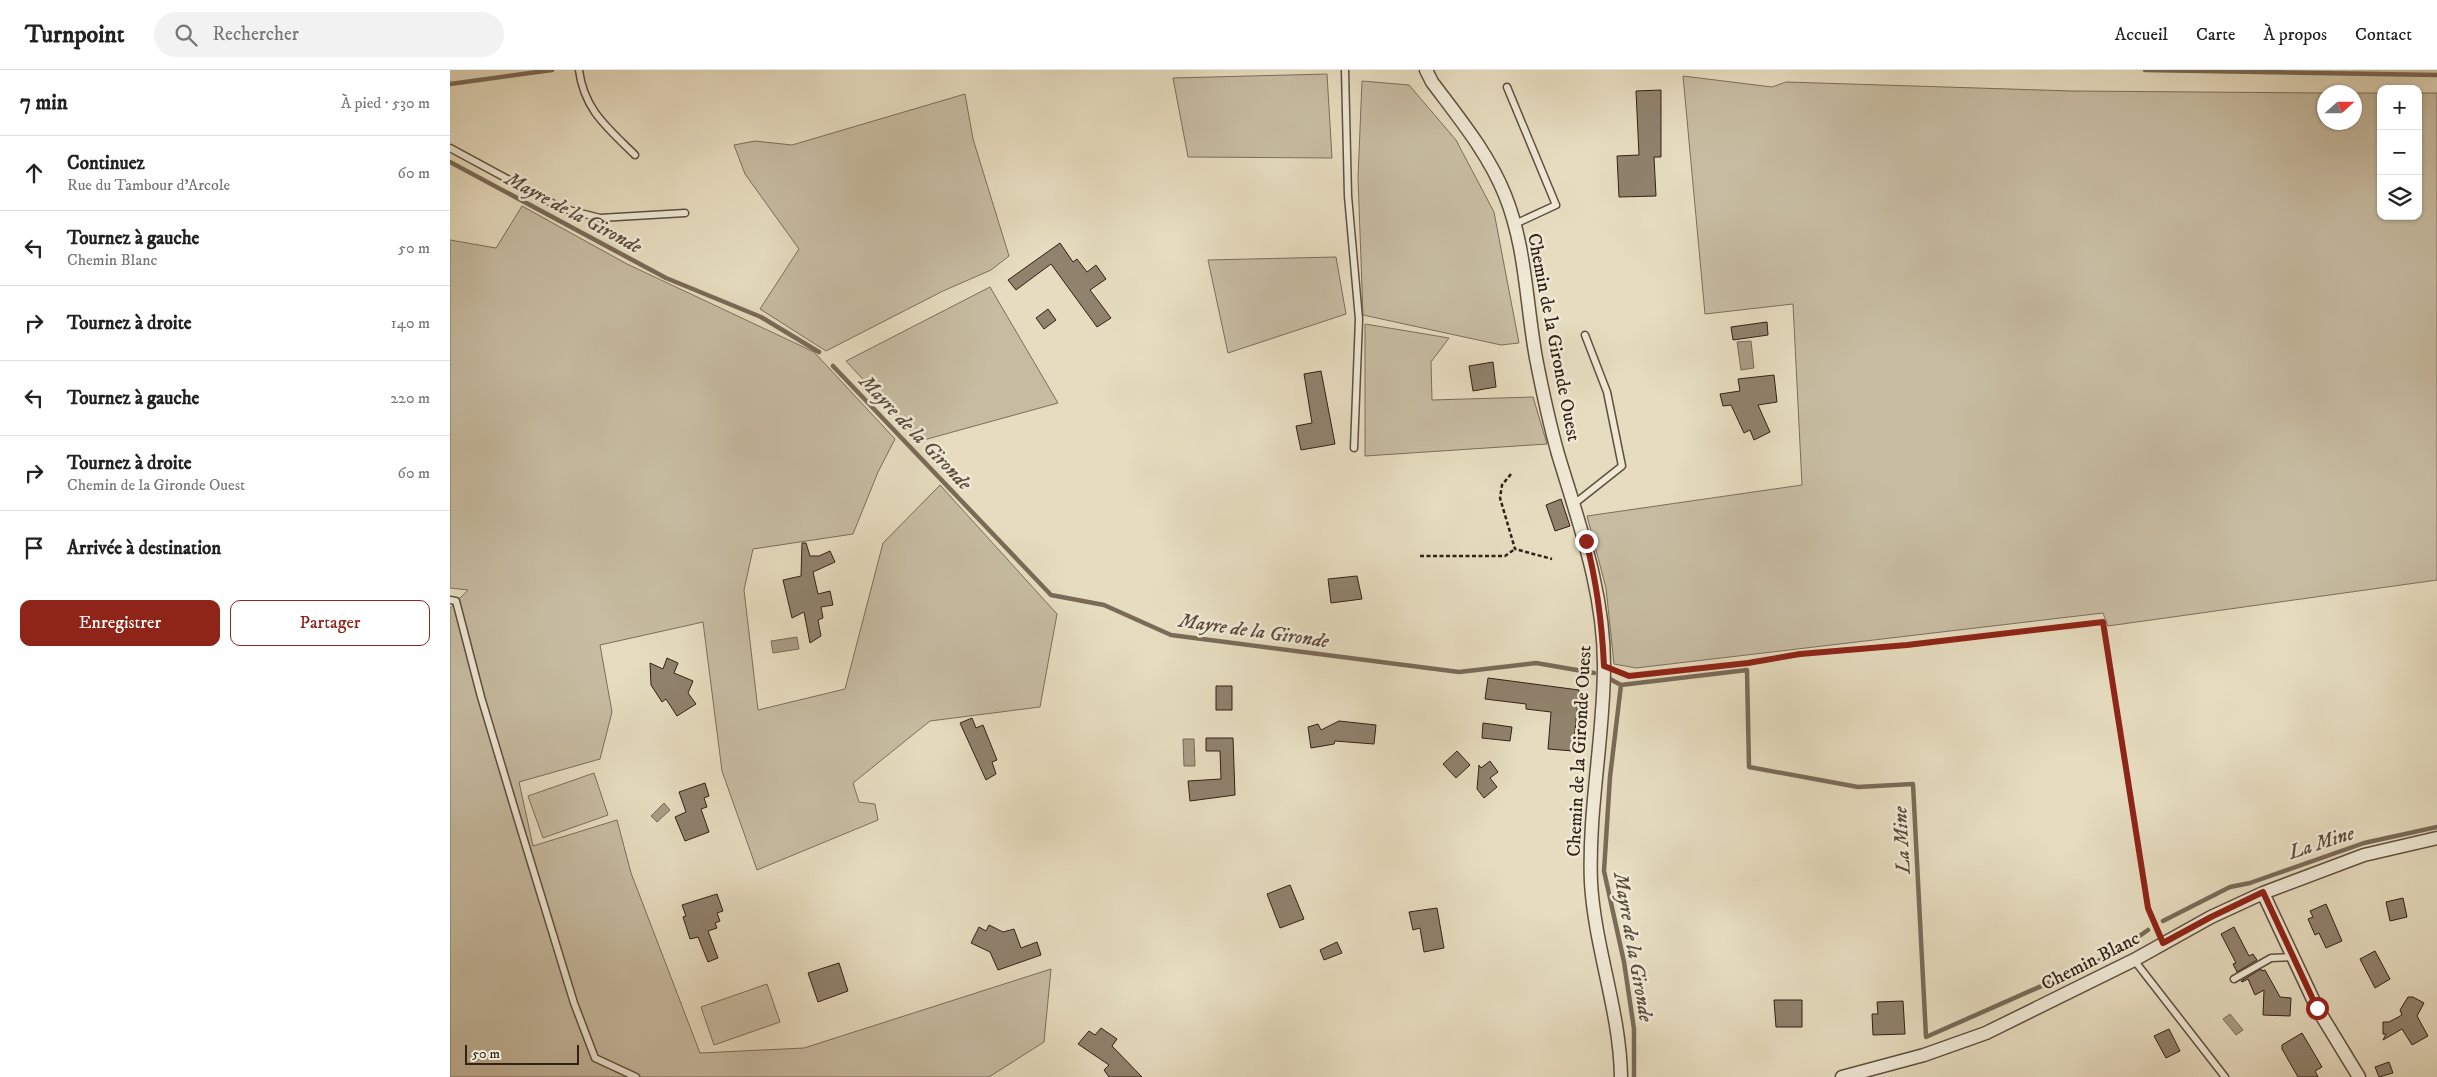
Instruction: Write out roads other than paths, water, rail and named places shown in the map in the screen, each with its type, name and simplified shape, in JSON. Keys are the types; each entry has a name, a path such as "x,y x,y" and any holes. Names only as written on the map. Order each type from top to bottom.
{"street":[{"name":"Chemin de la Gironde Ouest","path":"1426,70 1432,82 1482,149 1496,175 1515,224 1522,250 1536,356 1558,452 1596,580 1602,621 1604,666 1590,842 1591,885 1600,945 1619,1038 1621,1077"},
{"name":"Chemin Blanc","path":"1842,1077 1924,1055 1986,1033 2134,960 2211,917 2263,892 2364,855 2437,838"},
{"path":"2263,892 2317,1008 2359,1077"}],"lane":[{"path":"579,70 580,84 593,112 635,155"},
{"path":"1345,70 1348,196 1359,319 1354,448"},
{"path":"1506,87 1556,205 1515,224"},
{"path":"450,148 561,208 600,218 685,213"},
{"path":"1574,504 1622,466 1607,392 1585,335"},
{"path":"450,600 456,601 481,697 574,1003 595,1058 636,1077"},
{"path":"2234,979 2271,958 2292,957"},
{"path":"2134,960 2225,1077"}],"waterway":[{"path":"450,84 552,70"},
{"path":"2145,70 2437,75"},
{"name":"Mayre de la Gironde","path":"450,162 666,278 761,317 819,352"},
{"name":"Mayre de la Gironde","path":"833,366 1051,595 1104,605 1171,635 1459,672 1536,663 1594,673"},
{"name":"La Mine","path":"1621,685 1747,670 1749,767 1858,787 1913,784 1926,1037 2114,954 2148,930"},
{"name":"Mayre de la Gironde","path":"1610,679 1621,685"},
{"name":"Mayre de la Gironde","path":"1621,685 1610,777 1604,871 1624,962 1634,1029 1634,1077"},
{"name":"La Mine","path":"2163,921 2230,887 2250,883 2364,843 2437,827"}]}
